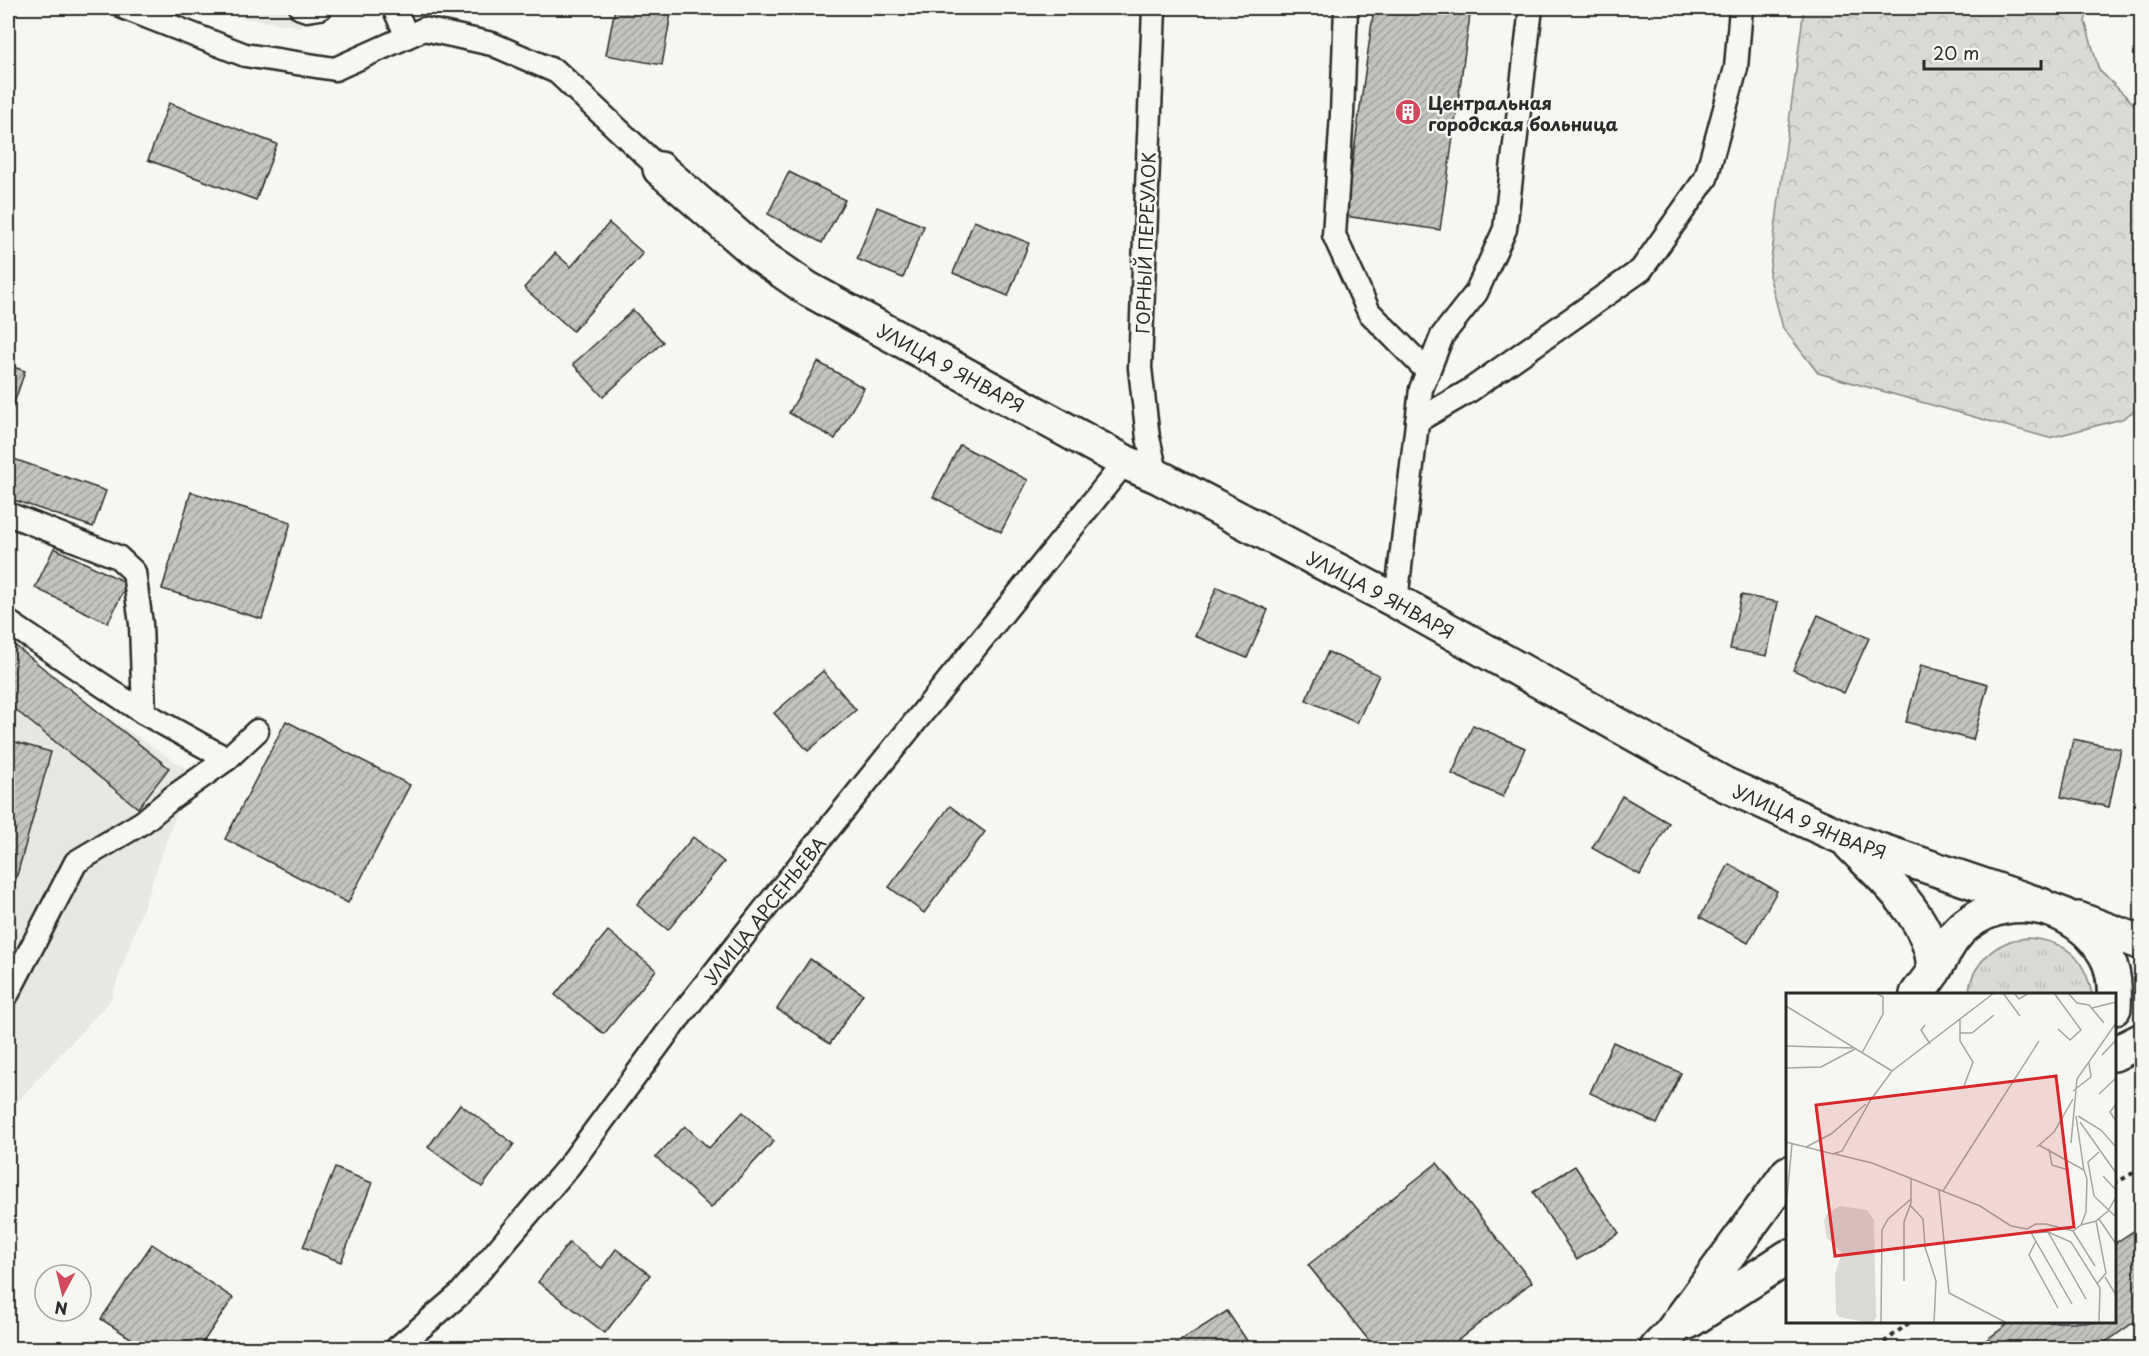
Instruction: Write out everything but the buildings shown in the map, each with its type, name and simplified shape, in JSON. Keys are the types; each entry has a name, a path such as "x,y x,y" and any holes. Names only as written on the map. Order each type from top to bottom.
{"street":[{"name":"УЛИЦА 9 ЯНВАРЯ","path":"660,169 759,255 808,289 1125,462 1157,476 1396,601 1724,784 1844,838 2057,911 2142,943"},
{"path":"1844,838 1893,888 1920,926 1930,947 1928,987"},
{"path":"1928,987 1947,945 1968,923 1996,909 2028,904 2057,911 2086,929 2106,955 2116,986 2116,993"},
{"path":"2116,1053 2142,1040"},
{"path":"1664,1341 1786,1176"},
{"path":"1664,1341 1786,1258"}],"lane":[{"path":"125,8 245,55 334,69 424,29 492,44 557,72 660,169"},
{"path":"301,8 307,10 320,8"},
{"path":"394,8 407,36"},
{"name":"ГОРНЫЙ ПЕРЕУЛОК","path":"1154,8 1140,368 1148,438 1157,476"},
{"path":"1346,8 1334,234 1370,312 1428,372"},
{"path":"1396,601 1421,389 1442,336 1476,293 1505,229 1531,8"},
{"path":"1417,420 1469,391 1641,270 1707,178 1736,68 1741,8"},
{"name":"УЛИЦА АРСЕНЬЕВА","path":"397,1348 460,1294 569,1166 710,978 1125,462"},
{"path":"8,514 118,557 134,572 141,624 144,713"},
{"path":"8,622 144,713 227,759"},
{"path":"8,993 76,862 143,822 173,796 227,759 257,731"}],"path":[{"path":"2116,1183 2142,1168"},
{"path":"1877,1348 1909,1323"}],"shaded area":[{"path":"182,8 313,8 301,27"},
{"path":"8,635 57,684 191,772 110,1001 8,1111"}],"green space":[{"path":"1804,8 2089,8 2085,21 2099,70 2141,111 2141,406 2122,419 2049,438 1818,373 1783,328 1769,275"},
{"path":"2027,938 2041,940 2063,947 2078,960 2089,981 2092,993 1969,993 1972,978 1986,956 2000,946"}],"place":[{"name":"Центральная городская больница","path":"1408,112"}]}
